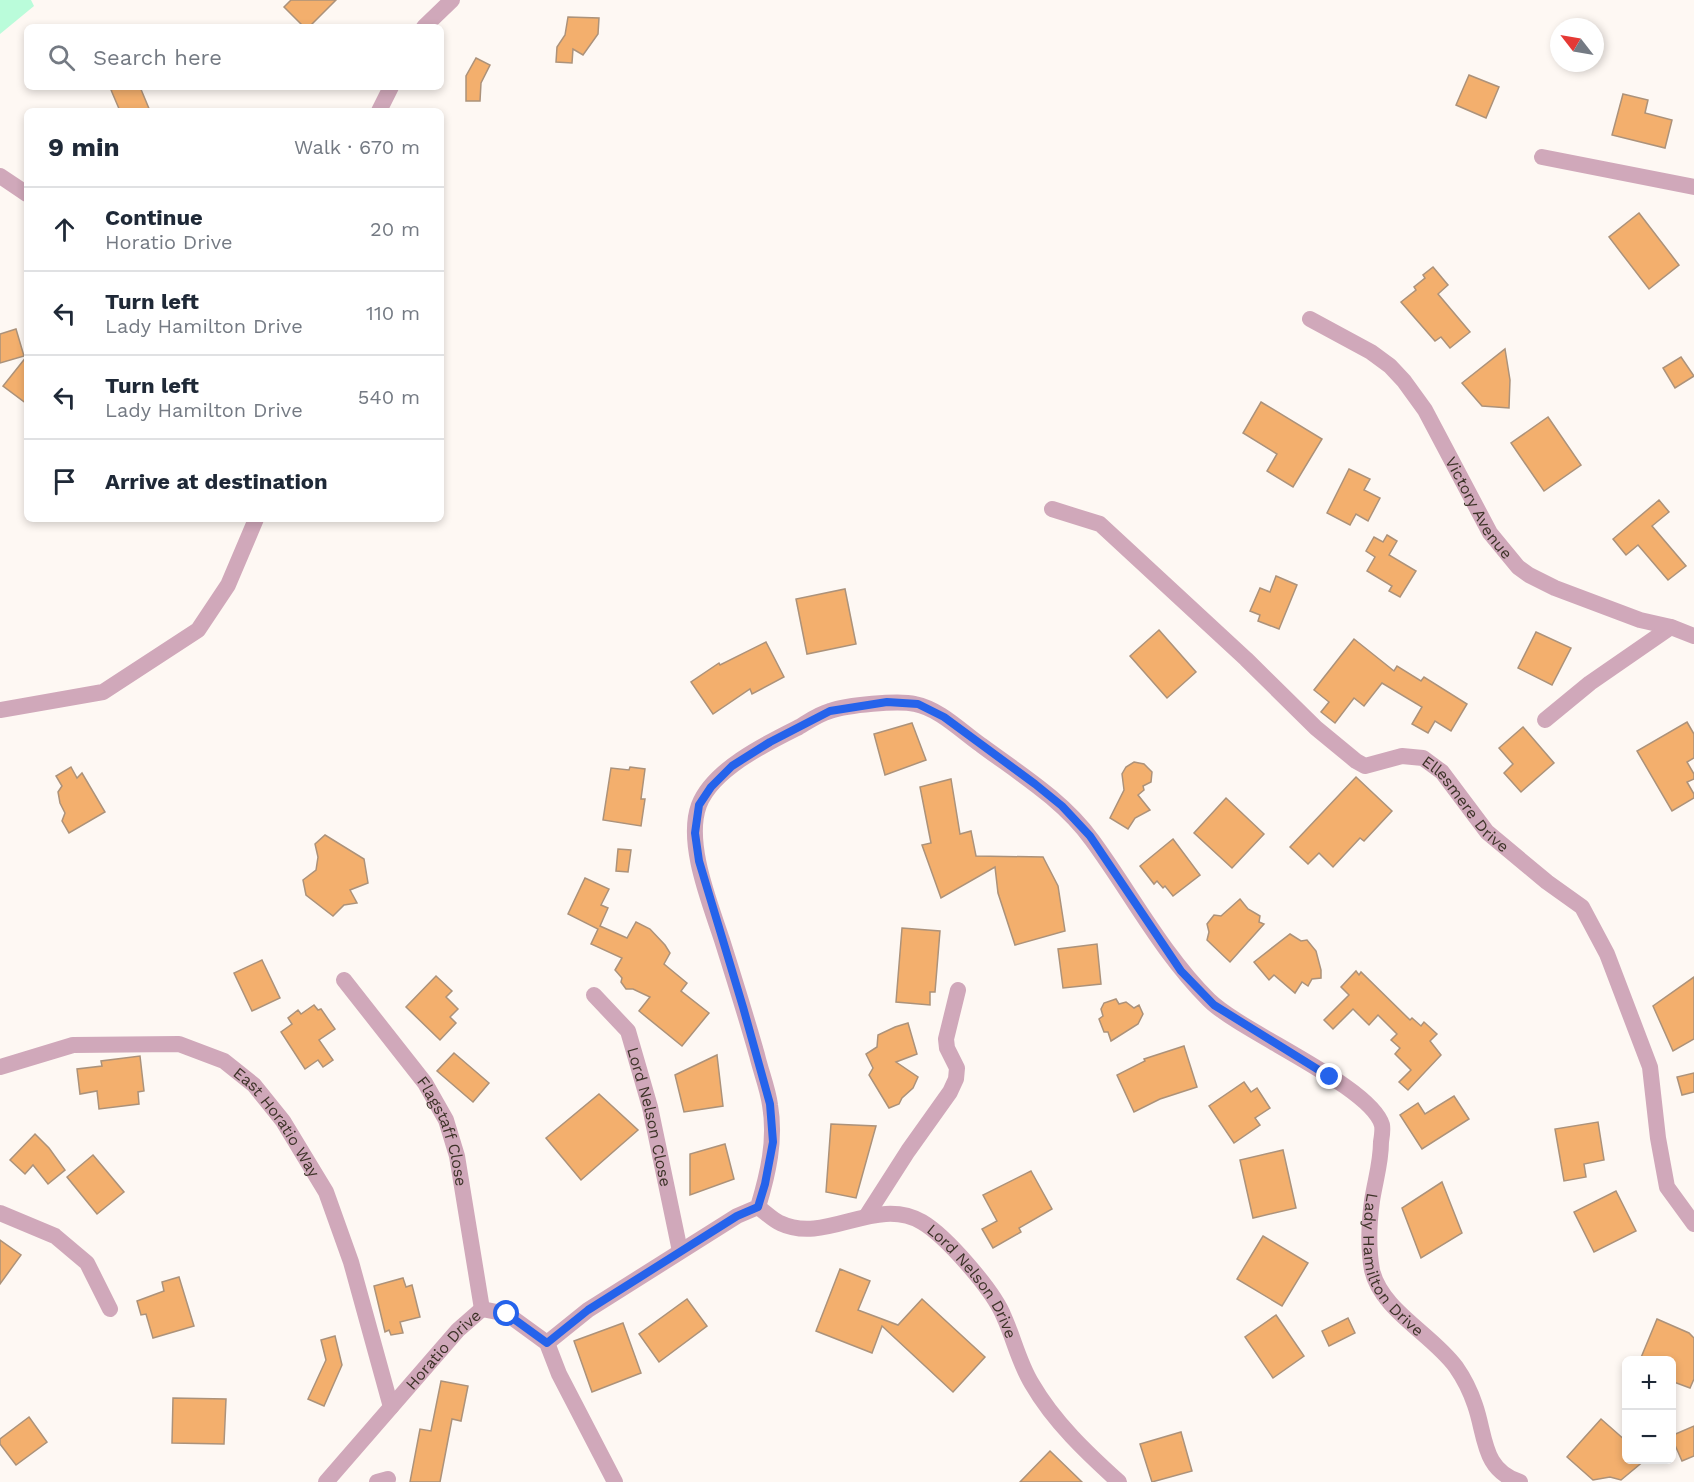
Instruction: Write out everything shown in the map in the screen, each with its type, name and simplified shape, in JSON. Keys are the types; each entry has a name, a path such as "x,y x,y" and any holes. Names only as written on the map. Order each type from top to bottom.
{"street":[{"path":"427,24 446,2"},
{"path":"380,108 390,90"},
{"path":"1542,158 1694,187"},
{"path":"0,176 24,193"},
{"name":"Victory Avenue","path":"1310,319 1371,352 1390,366 1404,381 1425,410 1490,533 1518,567 1529,576 1555,588 1640,620 1671,627 1694,636"},
{"name":"Ellesmere Drive","path":"1052,509 1100,524 1246,658 1316,728 1356,761 1365,766 1402,756 1423,758 1442,772 1487,832 1582,908 1607,954 1650,1067 1658,1138 1667,1186 1694,1224"},
{"path":"0,710 103,692 198,630 228,585 255,522"},
{"path":"1545,720 1590,683 1671,627"},
{"name":"Lady Hamilton Drive","path":"758,1207 773,1142 770,1104 699,861 695,833 699,805 711,787 732,766 770,742 830,711 887,702 918,704 944,717 1062,806 1090,836 1181,971 1214,1005 1369,1104 1382,1124 1381,1158 1372,1202 1370,1244 1373,1273 1380,1291 1431,1339 1457,1368 1475,1405 1482,1439 1497,1469 1514,1481 1520,1482"},
{"name":"Flagstaff Close","path":"344,980 425,1083 446,1120 457,1155 482,1309"},
{"path":"867,1215 908,1151 950,1092 956,1079 957,1068 947,1048 946,1039 958,990"},
{"name":"Lord Nelson Close","path":"594,995 628,1031 650,1107 680,1251"},
{"name":"East Horatio Way","path":"0,1067 73,1045 179,1044 224,1061 254,1084 283,1121 326,1192 351,1262 391,1407"},
{"path":"615,1482 559,1374 547,1343 588,1310 737,1216 758,1207"},
{"name":"Lord Nelson Drive","path":"758,1207 780,1223 807,1229 834,1225 867,1215 900,1214 921,1221 961,1257 1004,1315 1031,1383 1050,1411 1083,1449 1119,1482"},
{"path":"0,1213 55,1236 87,1263 110,1309"},
{"name":"Horatio Drive","path":"326,1482 458,1330 482,1309 507,1314 547,1343"}],"green space":[{"path":"0,0 31,0 34,6 0,34"}],"building":[{"path":"291,0 336,0 312,24 301,24 284,7"},
{"path":"568,17 599,18 598,34 583,55 573,49 572,63 556,62 557,47 565,35"},
{"path":"476,58 490,65 481,83 480,101 466,101 466,76"},
{"path":"1469,75 1499,87 1486,118 1456,105"},
{"path":"111,90 141,90 149,108 119,108"},
{"path":"1623,94 1648,100 1645,113 1672,120 1665,148 1612,135"},
{"path":"1639,213 1679,265 1649,289 1609,237"},
{"path":"1433,267 1448,285 1438,294 1470,332 1450,348 1441,337 1435,341 1401,302 1416,290 1414,287"},
{"path":"16,329 24,356 0,363 0,334"},
{"path":"1505,349 1510,380 1509,408 1482,406 1462,383"},
{"path":"1681,357 1694,376 1675,388 1663,368"},
{"path":"24,360 24,402 3,386"},
{"path":"1261,402 1322,439 1293,487 1267,471 1277,454 1243,433"},
{"path":"1548,417 1581,465 1544,491 1511,443"},
{"path":"1349,469 1370,479 1364,490 1380,498 1368,521 1356,514 1350,525 1327,513"},
{"path":"1659,500 1669,512 1652,526 1686,566 1668,580 1638,545 1626,555 1613,539"},
{"path":"1387,535 1397,541 1389,555 1416,571 1400,597 1389,591 1392,586 1367,571 1375,557 1366,551 1374,537 1383,542"},
{"path":"1276,576 1297,585 1279,629 1258,621 1260,615 1250,611 1260,588 1270,592"},
{"path":"845,589 856,644 807,654 796,599"},
{"path":"1159,630 1196,672 1167,698 1130,656"},
{"path":"1536,632 1571,648 1552,685 1518,668"},
{"path":"1354,639 1394,671 1397,666 1421,681 1424,677 1467,704 1451,731 1435,721 1428,733 1412,724 1422,707 1382,683 1364,706 1354,698 1335,723 1321,712 1329,702 1314,690"},
{"path":"766,642 784,677 752,694 750,689 713,714 691,682 719,663 720,665"},
{"path":"1687,722 1694,734 1694,758 1687,762 1694,774 1694,779 1687,782 1694,798 1672,811 1637,751"},
{"path":"912,723 926,760 885,775 874,734"},
{"path":"1523,727 1554,763 1521,792 1504,773 1513,764 1499,748"},
{"path":"1134,762 1144,764 1152,772 1151,782 1143,786 1144,790 1138,795 1150,810 1135,818 1128,829 1110,818 1124,790 1122,774 1126,767"},
{"path":"71,767 77,778 82,773 105,812 69,833 62,821 65,813 58,792 62,786 56,776"},
{"path":"630,767 645,769 641,799 645,799 641,826 603,820 611,768 629,770"},
{"path":"1356,777 1392,811 1364,841 1360,838 1333,867 1319,853 1308,864 1290,847"},
{"path":"951,779 960,834 971,831 976,856 1043,857 1058,886 1065,931 1015,945 998,893 995,867 941,898 922,845 931,843 920,787"},
{"path":"1226,798 1264,834 1232,868 1194,833"},
{"path":"325,835 364,859 368,883 350,890 357,903 344,905 333,916 306,895 303,880 316,870 318,857 315,844"},
{"path":"1173,839 1200,875 1173,896 1165,886 1163,888 1157,881 1154,884 1140,866"},
{"path":"618,849 631,850 628,872 616,871"},
{"path":"585,878 609,889 601,905 608,908 600,926 627,938 636,922 650,929 670,953 664,964 687,983 681,991 709,1013 682,1046 639,1011 650,997 633,989 626,989 621,982 622,978 615,970 622,958 591,944 598,929 568,914"},
{"path":"1240,899 1248,909 1260,916 1259,922 1264,924 1230,962 1207,940 1209,932 1207,924 1214,915 1221,916"},
{"path":"902,928 940,931 935,992 930,992 930,1005 896,1002"},
{"path":"1290,934 1301,941 1307,940 1316,951 1321,970 1321,978 1312,979 1308,986 1302,982 1295,993 1274,975 1269,980 1254,962"},
{"path":"1097,944 1101,984 1063,988 1058,949"},
{"path":"262,960 280,998 252,1011 234,973"},
{"path":"1356,971 1359,975 1361,972 1410,1020 1412,1018 1421,1026 1424,1022 1437,1034 1430,1041 1441,1055 1408,1090 1399,1082 1411,1070 1395,1054 1400,1048 1391,1040 1397,1034 1378,1015 1369,1025 1353,1009 1333,1029 1324,1020 1349,995 1341,987"},
{"path":"436,976 452,991 446,997 458,1009 450,1017 456,1023 440,1040 406,1007"},
{"path":"1694,977 1694,1039 1673,1051 1653,1006"},
{"path":"1116,999 1119,1004 1126,1002 1134,1008 1139,1005 1143,1014 1138,1024 1111,1041 1108,1032 1104,1032 1099,1019 1103,1016 1101,1009 1104,1003"},
{"path":"314,1005 318,1010 321,1009 335,1029 319,1040 333,1060 323,1067 318,1060 305,1069 281,1032 292,1024 288,1018 298,1010 301,1014"},
{"path":"908,1023 917,1054 896,1062 918,1077 913,1088 899,1104 889,1108 869,1075 873,1068 866,1054 877,1047 878,1035"},
{"path":"1184,1046 1197,1087 1160,1099 1134,1112 1117,1075 1145,1061 1144,1059"},
{"path":"454,1053 489,1083 473,1102 437,1071"},
{"path":"717,1055 723,1106 684,1112 675,1075"},
{"path":"140,1056 144,1091 138,1092 139,1104 99,1109 97,1091 80,1094 77,1069 102,1066 101,1061"},
{"path":"1694,1073 1694,1092 1682,1095 1677,1077"},
{"path":"1244,1082 1251,1092 1257,1088 1270,1108 1255,1118 1260,1125 1234,1143 1209,1106"},
{"path":"599,1094 638,1130 581,1180 546,1138"},
{"path":"1454,1096 1469,1119 1422,1149 1400,1115 1418,1103 1425,1114"},
{"path":"1598,1122 1604,1160 1584,1164 1586,1177 1564,1181 1555,1129"},
{"path":"831,1124 876,1126 856,1198 826,1192"},
{"path":"35,1134 65,1170 48,1184 33,1165 25,1174 10,1160"},
{"path":"725,1144 734,1179 690,1195 690,1154"},
{"path":"1283,1150 1296,1208 1253,1218 1240,1160"},
{"path":"93,1155 124,1192 97,1214 67,1177"},
{"path":"1031,1171 1052,1209 1019,1228 1021,1232 993,1248 982,1229 997,1221 983,1195"},
{"path":"1442,1182 1462,1233 1421,1258 1402,1208"},
{"path":"1616,1191 1636,1231 1594,1252 1574,1212"},
{"path":"1263,1236 1308,1263 1282,1306 1237,1279"},
{"path":"0,1240 21,1255 0,1284"},
{"path":"840,1269 870,1281 858,1310 898,1325 922,1299 985,1357 953,1392 882,1326 872,1353 816,1331"},
{"path":"179,1277 194,1326 153,1338 146,1314 141,1315 137,1301 164,1291 162,1282"},
{"path":"403,1278 406,1287 412,1285 420,1317 400,1322 403,1333 391,1335 389,1330 385,1332 374,1286"},
{"path":"687,1299 707,1326 659,1362 639,1334"},
{"path":"1276,1315 1304,1356 1273,1378 1245,1337"},
{"path":"1348,1318 1355,1333 1329,1346 1322,1331"},
{"path":"1657,1319 1689,1333 1694,1338 1694,1379 1690,1388 1676,1383 1676,1356 1642,1356"},
{"path":"623,1323 641,1373 592,1392 574,1341"},
{"path":"335,1336 342,1365 324,1406 308,1399 326,1360 321,1340"},
{"path":"441,1381 468,1386 461,1421 452,1419 440,1482 410,1482 420,1429 431,1431"},
{"path":"173,1398 226,1399 224,1444 172,1443"},
{"path":"29,1417 47,1442 16,1465 0,1444 0,1439"},
{"path":"1601,1419 1622,1437 1622,1464 1640,1464 1621,1480 1610,1477 1593,1480 1567,1457"},
{"path":"1694,1426 1694,1456 1682,1461 1676,1447 1676,1434"},
{"path":"1181,1432 1192,1471 1152,1482 1140,1444"},
{"path":"1050,1451 1082,1482 1020,1482"}],"route":[{"path":"507,1314 547,1343 588,1310 737,1216 758,1207 773,1142 770,1104 699,861 695,833 699,805 711,787 732,766 770,742 830,711 887,702 918,704 944,717 1062,806 1090,836 1181,971 1214,1005 1330,1077"}]}
